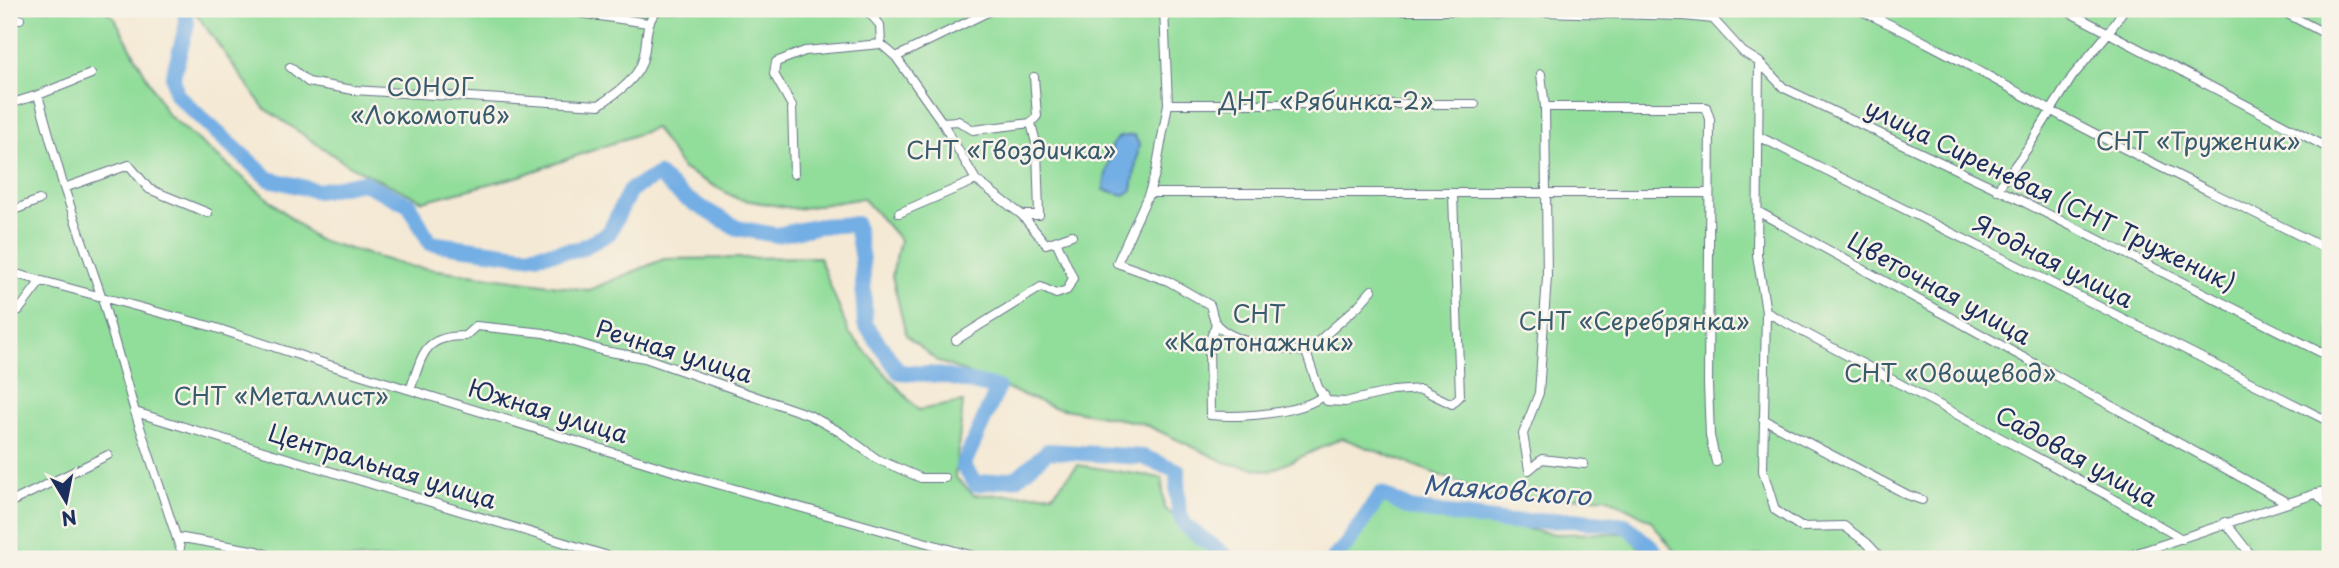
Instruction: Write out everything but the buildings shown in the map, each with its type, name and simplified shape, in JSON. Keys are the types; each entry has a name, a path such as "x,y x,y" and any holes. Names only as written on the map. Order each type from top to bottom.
{"street":[{"path":"551,9 610,13 648,23"},
{"path":"290,67 308,82 353,90 599,105 618,93 640,67 648,23 659,9"},
{"path":"866,9 880,25 881,44 895,57 942,122 976,180 1022,215 1046,244 1072,235"},
{"path":"895,57 993,9"},
{"path":"1857,9 1989,74 2050,110 2330,251"},
{"path":"2063,9 2330,149"},
{"path":"1997,190 2027,149 2072,77 2124,9"},
{"path":"2278,9 2330,36"},
{"path":"1164,10 1168,103 1156,171 1149,193 1117,263 1168,281 1210,305 1216,324 1209,343 1210,415 1222,417 1291,410 1314,403 1324,396"},
{"name":"улица Сиреневая (СНТ Труженик)","path":"1164,10 1546,10 1713,19 1743,52 1759,62 1784,88 1997,190 2330,357"},
{"path":"9,19 20,19"},
{"path":"794,174 792,106 774,74 776,62 805,51 881,44"},
{"path":"1759,62 1757,255 1766,312 1763,471 1775,510 1801,527 1844,526 1867,543 1882,559"},
{"path":"9,104 91,74"},
{"path":"1541,74 1545,107 1547,277 1539,393 1523,434 1529,470 1542,459 1584,464"},
{"path":"942,122 958,121 973,131 1031,123 1037,116 1034,77"},
{"path":"38,95 64,188 102,298 135,412 180,548"},
{"path":"1168,103 1475,104"},
{"path":"1545,107 1706,107 1710,119 1708,384 1710,436 1716,462"},
{"path":"1022,215 1039,215 1037,147 1031,123"},
{"name":"Ягодная улица","path":"1758,136 2330,422"},
{"path":"64,188 129,165 149,189 208,213"},
{"path":"898,213 976,180"},
{"path":"1149,193 1708,193"},
{"path":"1306,352 1318,387 1327,401 1345,402 1393,391 1421,389 1452,404 1460,396 1453,194"},
{"path":"9,212 39,200"},
{"name":"Цветочная улица","path":"1757,211 2286,502"},
{"path":"957,340 1041,286 1056,295 1067,290 1073,278 1056,241"},
{"path":"9,272 102,298"},
{"path":"9,314 19,310 40,282"},
{"path":"1216,324 1231,334 1263,346 1306,352 1373,290"},
{"name":"Южная улица","path":"102,298 213,327 689,475 984,559"},
{"name":"Садовая улица","path":"1766,312 2107,495 2182,539"},
{"name":"Речная улица","path":"410,390 423,354 431,343 447,336 465,336 476,326 544,333 604,351 645,358 809,415 840,432 877,459 921,478 945,478"},
{"name":"Центральная улица","path":"135,412 618,559"},
{"path":"1763,419 1922,500"},
{"path":"9,503 108,455"},
{"path":"2123,559 2225,522 2330,489"},
{"path":"2316,493 2330,508"},
{"path":"2225,522 2255,559"},
{"path":"177,537 257,551 278,559"}],"green space":[{"name":"СНТ «Металлист»","path":"9,9 103,9 114,17 167,114 316,239 407,266 589,290 664,259 819,257 849,333 918,410 963,402 955,477 974,495 1053,494 1078,465 1162,478 1164,508 1227,559 9,559"},
{"path":"195,9 2330,9 2330,559 1842,559 1756,555 1747,559 1680,559 1650,520 1606,497 1502,499 1342,438 1270,471 1227,463 1142,423 1053,407 937,361 906,335 892,276 900,240 863,198 797,209 738,199 683,169 655,128 520,176 423,201 348,165 264,108"},
{"path":"1381,494 1412,510 1556,534 1625,533 1651,559 1331,559"}],"water":[{"path":"1134,135 1139,144 1132,190 1125,195 1104,190 1112,145 1119,137"}],"waterway":[{"name":"Маяковского","path":"184,9 187,24 173,76 176,94 202,119 269,179 318,191 362,182 409,205 430,243 526,256 580,249 609,233 630,190 658,175 683,197 737,228 776,235 820,226 856,224 862,260 865,324 899,372 939,375 998,388 963,466 976,484 1017,478 1048,451 1143,457 1178,471 1178,508 1181,518 1193,532 1229,559"},
{"name":"Маяковского","path":"1333,559 1348,543 1381,494 1410,509 1509,522 1571,520 1625,525 1654,550 1658,559"}],"park label":[{"name":"СОНОГ «Локомотив»","path":"430,102"},
{"name":"ДНТ «Рябинка-2»","path":"1326,102"},
{"name":"СНТ «Труженик»","path":"2198,142"},
{"name":"СНТ «Гвоздичка»","path":"1011,151"},
{"name":"СНТ «Серебрянка»","path":"1634,322"},
{"name":"СНТ «Картонажник»","path":"1259,329"},
{"name":"СНТ «Овощевод»","path":"1950,374"}]}
